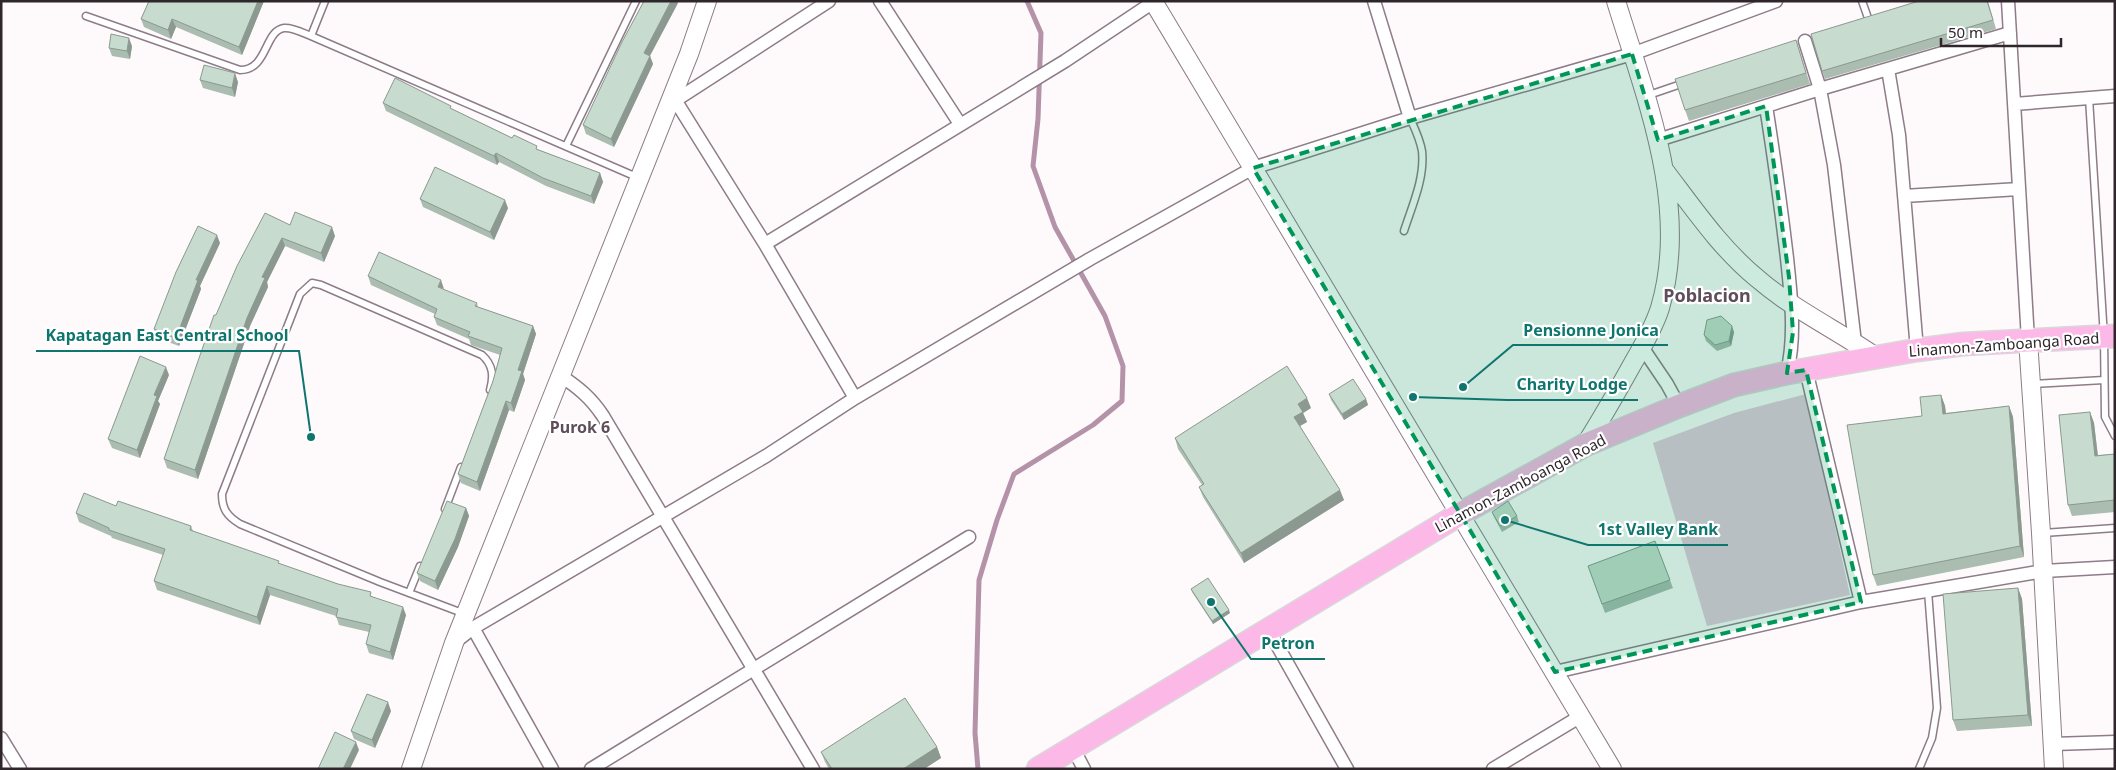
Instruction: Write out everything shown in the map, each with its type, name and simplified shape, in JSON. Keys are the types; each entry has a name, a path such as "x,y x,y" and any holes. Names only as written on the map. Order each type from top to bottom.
{"highway":[{"name":"Linamon-Zamboanga Road","path":"1038,769 1460,514 1585,445 1678,406 1734,385 1797,371 1916,350 2028,340 2109,336"}],"street":[{"path":"411,769 454,643 469,621 561,376 674,98 707,1"},
{"path":"674,98 829,1"},
{"path":"880,1 960,124"},
{"path":"1374,1 1410,118"},
{"path":"1585,445 1642,347 1659,310 1667,278 1669,247 1665,171 1658,140 1616,1"},
{"path":"469,621 766,456 855,398 1090,259 1253,168 1410,118 1632,54 1776,1"},
{"path":"2008,1 2028,340 2042,533 2054,769"},
{"path":"765,244 1065,61 1154,2 1612,769"},
{"path":"1658,140 2010,32"},
{"path":"1805,41 1820,89 1834,165 1856,343"},
{"path":"1888,69 1899,134 1916,350"},
{"path":"2014,104 2115,96"},
{"path":"674,98 765,244 855,398"},
{"path":"1766,106 1782,215 1797,371 1861,602"},
{"path":"1665,171 1733,256 1757,279 1791,304 1856,343 1876,358"},
{"path":"1904,196 2019,189"},
{"path":"1642,347 1667,384 1678,406"},
{"path":"561,376 582,389 591,400 755,668 813,769"},
{"path":"591,769 969,537"},
{"path":"1555,672 1861,602 2044,571 2115,567"},
{"path":"469,621 552,769"},
{"path":"1268,629 1347,769"},
{"path":"1493,769 1581,716"},
{"path":"1,738 20,769"},
{"path":"2053,744 2115,742"},
{"path":"1073,748 1084,769"}],"lane":[{"path":"311,36 325,1"},
{"path":"566,146 636,1"},
{"path":"1862,1 1868,18"},
{"path":"86,16 240,70 246,70 257,64 278,30 288,29 311,36 640,178"},
{"path":"1859,22 1876,16"},
{"path":"1645,96 1692,80"},
{"path":"2089,97 2109,336 2104,380 2105,417 2115,436"},
{"path":"1404,231 1417,192 1422,164 1422,152 1410,118"},
{"path":"469,621 409,593 240,524 226,513 222,505 222,494 300,294 305,287 312,283 321,285 482,355 489,361 492,371 493,378 488,396"},
{"path":"2032,384 2104,380"},
{"path":"441,519 464,458"},
{"path":"2042,533 2115,528"},
{"path":"409,593 423,560"},
{"path":"1919,769 1932,738 1937,708 1928,591"}],"highlighted area":[{"path":"1632,54 1658,140 1766,106 1789,277 1793,332 1787,373 1806,370 1861,602 1555,672 1253,168"}],"shaded area":[{"path":"1806,394 1850,595 1707,626 1653,443 1734,413"}],"building":[{"path":"149,1 258,1 239,47 172,19 168,30 141,19"},
{"path":"644,1 671,1 644,53 650,56 611,139 583,125 622,42"},
{"path":"1919,1 1987,1 1993,20 1822,71 1811,34"},
{"path":"111,34 129,38 127,51 109,48"},
{"path":"1796,40 1806,73 1685,110 1675,79"},
{"path":"204,65 235,73 232,88 200,80"},
{"path":"395,78 451,106 450,108 512,138 514,135 537,146 536,149 600,173 591,196 543,178 496,153 494,156 383,103"},
{"path":"435,167 505,200 490,232 420,199"},
{"path":"295,212 332,227 321,253 282,238 262,277 265,278 247,318 195,470 164,459 214,315 216,315 237,266 265,213 290,225"},
{"path":"198,226 217,235 196,280 198,280 176,338 154,329 176,272"},
{"path":"379,252 441,280 438,287 477,303 475,306 533,326 518,370 522,371 511,403 506,401 477,482 458,474 493,381 502,348 468,336 470,332 434,317 437,309 368,276"},
{"path":"1721,316 1732,326 1729,341 1715,345 1704,335 1707,320"},
{"path":"140,356 166,367 154,395 157,396 137,450 108,439"},
{"path":"1287,366 1307,398 1298,404 1303,412 1294,417 1340,490 1241,553 1199,487 1204,484 1175,438"},
{"path":"1353,379 1366,399 1342,414 1329,394"},
{"path":"1941,395 1943,414 2009,406 2020,546 1873,575 1847,425 1922,416 1920,397"},
{"path":"2090,412 2095,456 2115,454 2115,500 2068,505 2059,415"},
{"path":"84,493 116,506 118,501 191,526 190,530 338,584 371,592 370,596 403,607 390,652 366,644 371,625 336,617 338,609 267,586 257,617 154,581 165,549 109,530 109,528 76,513"},
{"path":"447,501 466,508 455,539 435,581 417,573"},
{"path":"1508,501 1517,516 1500,526 1492,512"},
{"path":"1655,541 1670,580 1602,604 1588,566"},
{"path":"1208,578 1229,610 1212,621 1191,589"},
{"path":"2018,588 2028,715 1953,720 1943,594"},
{"path":"367,694 388,702 372,740 351,731"},
{"path":"905,698 937,747 903,769 832,769 821,752"},
{"path":"335,732 356,742 343,769 318,769"}],"waterway":[{"path":"978,769 975,733 979,580 997,520 1014,474 1093,425 1122,401 1123,366 1105,316 1055,227 1033,166 1038,119 1041,33 1027,1"}],"place":[{"name":"Pensionne Jonica","path":"1463,387"},
{"name":"Charity Lodge","path":"1413,397"},
{"name":"Kapatagan East Central School","path":"311,437"},
{"name":"1st Valley Bank","path":"1505,520"},
{"name":"Petron","path":"1211,602"}],"district":[{"name":"Poblacion","path":"1707,295"},
{"name":"Purok 6","path":"580,427"}]}
